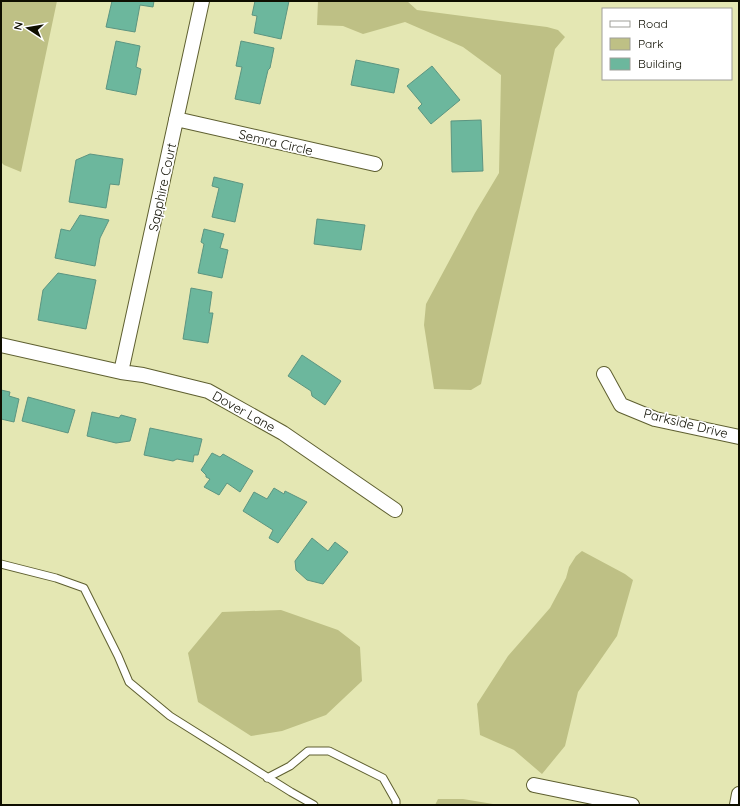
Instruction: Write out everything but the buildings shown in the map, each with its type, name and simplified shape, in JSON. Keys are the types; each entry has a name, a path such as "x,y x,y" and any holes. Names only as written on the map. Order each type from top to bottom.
{"street":[{"name":"Sapphire Court","path":"121,372 202,1"},
{"name":"Semra Circle","path":"176,119 375,164"},
{"name":"Dover Lane","path":"1,345 121,372 143,375 208,391 283,433 395,510"},
{"name":"Parkside Drive","path":"604,374 621,404 655,419 739,436"},
{"path":"534,785 632,805"},
{"path":"737,805 739,794"}],"lane":[{"path":"1,564 56,578 84,588 129,682 170,716 268,778 314,805"},
{"path":"268,778 290,766 308,751 329,751 383,778 396,801 396,805"}],"green space":[{"path":"1,1 57,1 21,172 4,165 1,162"},
{"path":"318,1 407,1 417,10 547,27 558,30 565,37 555,49 481,384 471,390 434,389 424,325 426,304 475,213 499,173 501,75 463,47 405,22 363,34 343,26 317,25"},
{"path":"582,551 625,574 633,580 617,636 578,692 565,746 542,774 514,750 480,735 477,704 508,656 550,608 566,578 569,567 576,556"},
{"path":"281,610 338,630 360,647 362,681 326,715 282,731 251,736 198,702 188,653 222,612"},
{"path":"438,799 463,799 499,805 435,805"}]}
